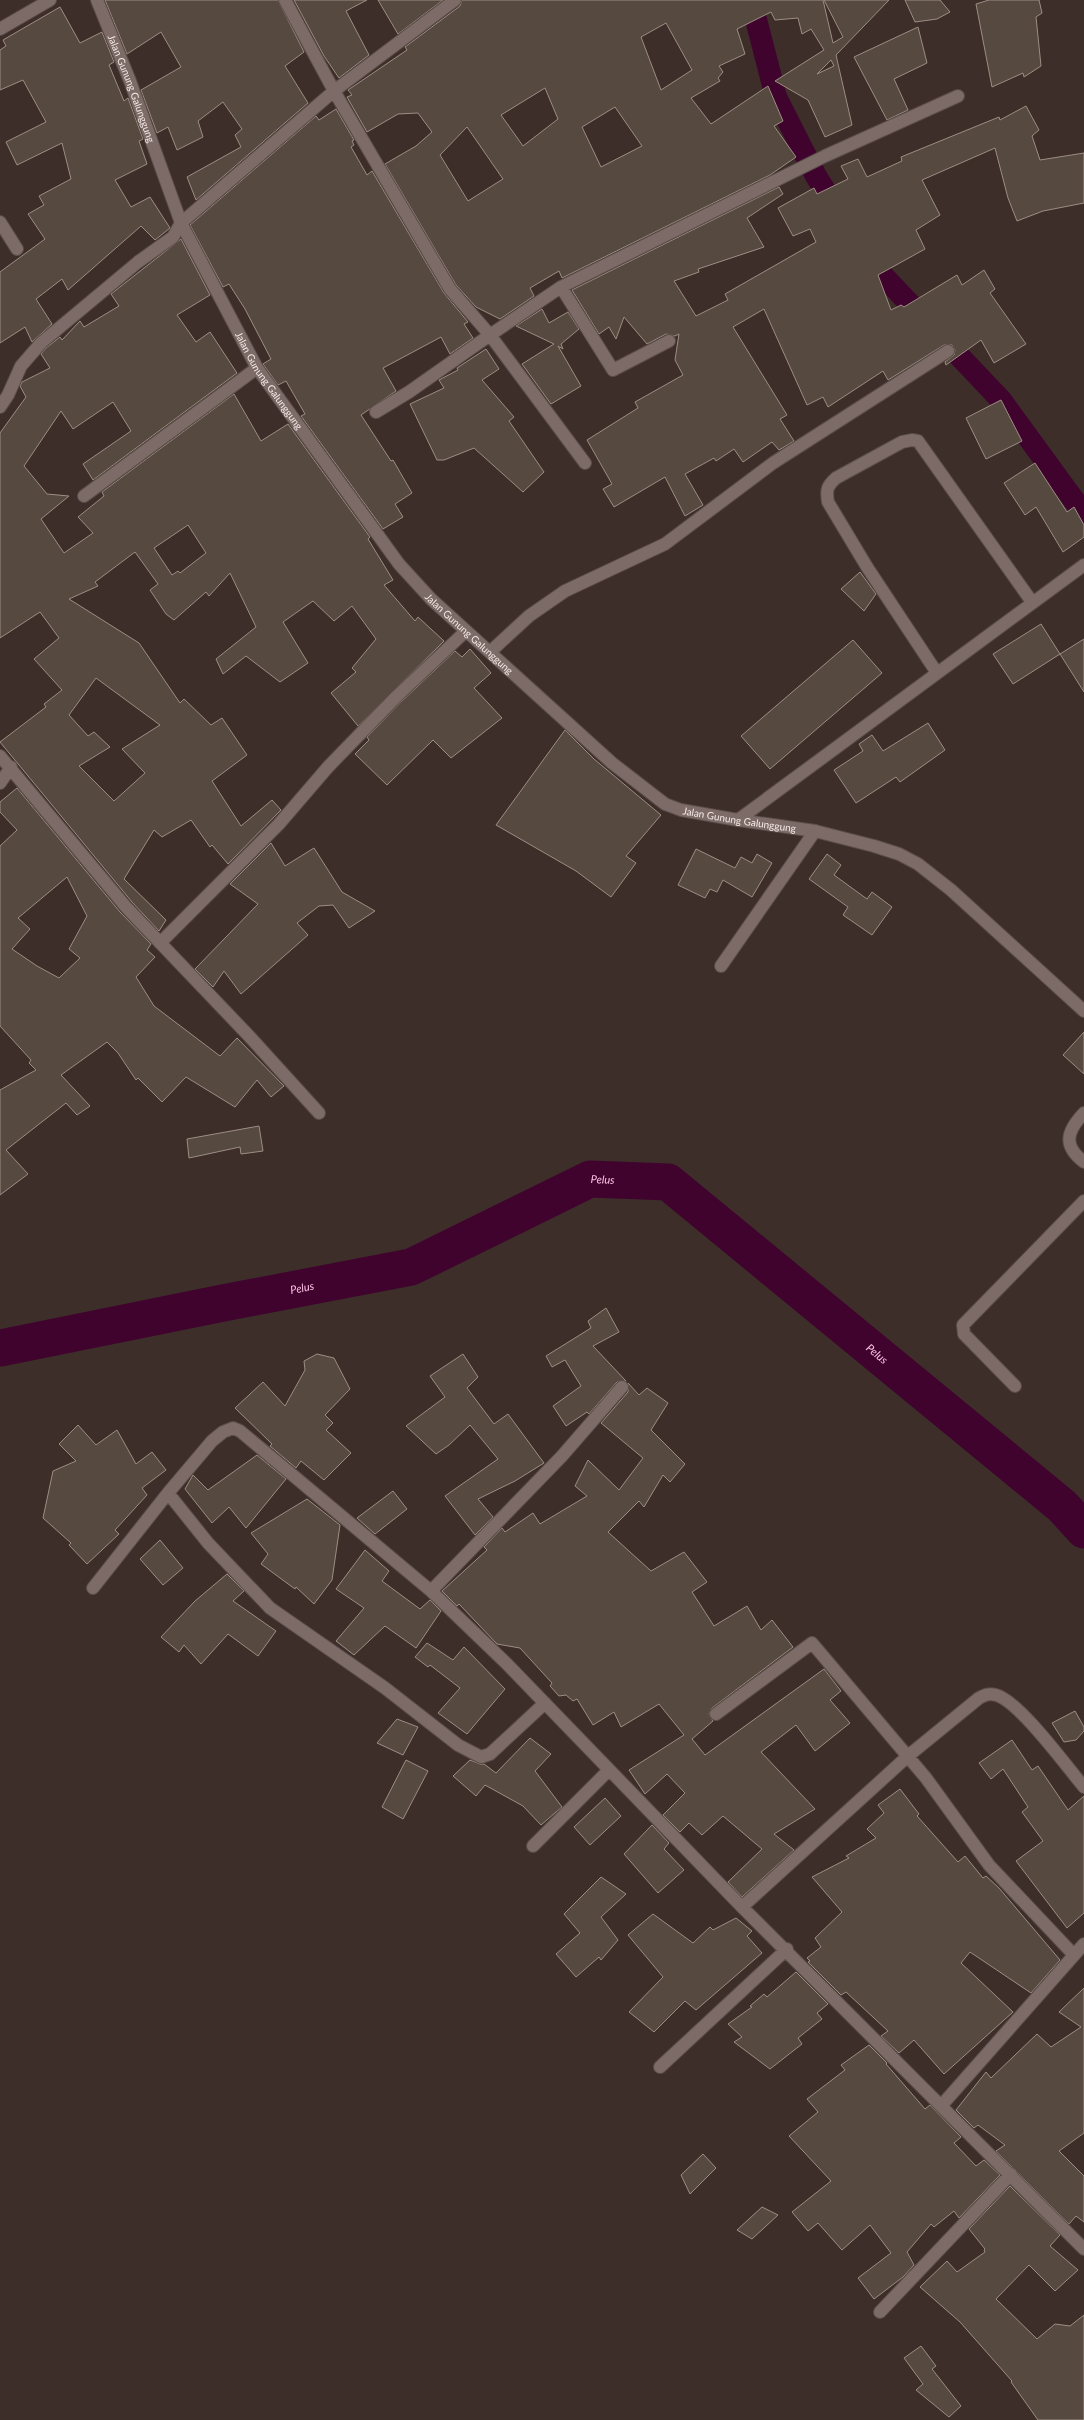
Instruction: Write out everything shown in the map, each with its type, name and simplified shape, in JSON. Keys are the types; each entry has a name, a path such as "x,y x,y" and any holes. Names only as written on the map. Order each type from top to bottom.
{"street":[{"path":"0,29 50,0"},
{"name":"Jalan Gunung Galunggung","path":"97,0 130,81 181,223 257,368 399,564 431,599 612,763 665,804 681,810 815,831 899,854 918,864 951,890 1084,1011"},
{"path":"285,0 334,91 450,288 490,335 585,463"},
{"path":"0,407 8,395 21,366 41,343 138,262 173,237 181,223 334,91 455,0"},
{"path":"376,412 409,392 561,287 795,170 958,96"},
{"path":"0,222 17,249"},
{"path":"561,287 613,370 669,341"},
{"path":"490,652 529,616 559,595 579,583 644,556 665,544 773,463 948,351"},
{"path":"84,496 257,368"},
{"path":"937,673 867,567 828,502 826,492 828,485 836,478 902,442 912,440 918,441 1032,602"},
{"path":"738,820 1084,565"},
{"path":"160,942 279,824 328,767 381,712 466,630"},
{"path":"0,756 11,767 126,907 319,1113"},
{"path":"0,782 11,767"},
{"path":"721,966 815,831"},
{"path":"1084,1113 1070,1131 1069,1145 1074,1155 1084,1162"},
{"path":"1014,1386 964,1334 963,1325 1084,1201"},
{"path":"431,1591 562,1456 622,1387"},
{"path":"93,1588 168,1493 212,1441 223,1432 233,1428 240,1431 431,1591 545,1703 608,1771 742,1907 787,1949 1084,2249"},
{"path":"168,1493 208,1543 270,1608 385,1688 458,1745 481,1757 490,1754 545,1703"},
{"path":"716,1714 812,1643 908,1756 944,1801 989,1865 1074,1955"},
{"path":"742,1907 908,1756 979,1698 987,1694 997,1695 1014,1705 1084,1787"},
{"path":"533,1846 608,1771"},
{"path":"941,2106 1084,1944"},
{"path":"660,2067 787,1949"},
{"path":"880,2312 1011,2174"}],"building":[{"path":"105,0 278,0 304,52 285,66 308,103 196,200 187,177 241,147 235,135 242,129 223,102 198,121 203,137 177,150 168,127 157,133 141,90 181,67 161,32 127,54"},
{"path":"294,0 367,0 346,11 369,55 339,78 324,56"},
{"path":"378,0 443,0 398,34"},
{"path":"462,0 823,0 833,43 843,37 824,0 889,0 836,55 852,125 825,137 808,100 775,81 824,50 811,29 802,34 798,18 775,20 771,12 737,29 745,54 719,66 723,72 718,78 720,81 691,98 711,124 768,86 783,121 774,126 796,157 770,175 562,278 559,271 530,288 534,296 500,319 476,307 456,285 385,164 416,146 432,132 418,113 398,114 367,132 347,97 352,95 348,90 407,50 405,47 460,6","holes":["666,23 692,70 661,90 641,37","831,60 834,66 817,74","545,88 558,119 523,146 501,115","615,107 642,146 601,167 582,127","467,127 503,179 468,201 440,155"]},
{"path":"905,0 940,0 950,12 937,19 915,22"},
{"path":"989,0 1039,0 1042,13 1036,17 1041,66 1024,77 1023,73 992,87 976,4"},
{"path":"60,7 80,43 102,32 114,62 109,65 124,101 128,98 143,139 139,141 147,164 115,180 131,207 150,197 170,228 155,240 141,226 68,290 62,279 36,299 52,324 32,342 25,327 0,343 0,272 45,239 28,214 44,205 39,196 71,179 62,143 17,165 6,142 46,122 23,80 0,90 0,50 6,46 3,40"},
{"path":"918,27 927,63 894,79 908,110 887,120 854,57"},
{"path":"1026,106 1039,130 1032,136 1040,160 1084,153 1084,203 1043,211 1017,221 1008,198 995,148 922,180 940,215 916,230 925,249 878,275 891,310 901,305 904,307 957,275 962,285 984,270 995,289 990,293 1026,344 994,363 981,340 946,365 945,362 954,355 955,350 952,345 944,345 888,380 883,371 828,407 823,397 807,405 764,309 733,327 787,415 780,419 794,441 779,450 772,442 743,462 734,449 716,461 714,458 685,474 703,505 685,516 665,477 614,507 603,489 612,484 587,440 638,408 635,402 683,375 675,360 679,334 675,336 666,334 647,344 624,317 616,339 609,327 599,334 572,290 779,187 783,194 747,218 764,247 698,269 699,272 674,281 696,316 728,300 725,294 816,242 810,229 793,236 778,208 814,188 817,194 848,179 841,166 858,159 867,177 902,161 901,157 999,117 1000,120"},
{"path":"336,109 354,140 352,141 354,145 351,147 367,175 372,171 444,293 468,322 464,324 473,338 450,354 441,337 383,368 396,391 361,415 391,461 393,460 412,493 395,504 403,517 383,529 301,416 305,414 286,381 278,385 263,364 271,359 245,309 229,284 223,287 190,225 316,116 319,120"},
{"path":"181,239 210,295 177,315 196,342 210,332 237,373 93,480 83,464 131,431 113,402 73,429 61,411 24,466 47,494 69,496 41,519 64,553 93,533 78,517 104,496 102,492 234,394 261,441 288,424 370,537 368,539 393,580 384,585 415,621 418,617 444,641 358,726 331,693 356,672 352,668 376,639 352,606 334,621 313,601 283,622 308,663 280,682 246,656 223,674 216,659 256,627 230,573 209,596 206,592 174,620 166,614 150,590 158,584 135,552 95,582 98,586 69,599 139,643 180,703 184,699 211,725 222,718 247,755 212,781 241,826 272,800 281,810 228,864 212,845 210,847 191,820 162,837 154,830 124,879 166,920 159,931 132,902 0,742 46,707 44,704 62,690 34,659 59,638 40,612 0,638 0,433 26,397 20,386 22,382 50,368 41,354 60,337 62,340 80,321 84,327 119,306 111,294","holes":["188,525 206,553 180,573 178,571 172,575 154,548","96,678 160,725 122,749 145,773 114,801 79,766 110,747 94,732 88,736 69,715"]},
{"path":"542,309 549,323 568,312 579,329 561,344 563,349 558,346 581,386 551,404 522,364 554,344 516,326"},
{"path":"486,349 499,369 482,380 514,417 509,421 544,472 523,492 474,448 444,460 437,460 410,404 444,388 439,380 458,370 457,368"},
{"path":"1001,400 1022,441 986,459 966,418"},
{"path":"1035,463 1067,512 1074,507 1084,525 1084,537 1063,552 1036,507 1025,515 1004,483"},
{"path":"860,572 876,594 864,611 841,589"},
{"path":"1041,624 1060,654 1013,684 993,654"},
{"path":"1084,639 1084,692 1060,654"},
{"path":"853,640 882,673 770,769 741,736"},
{"path":"470,649 491,673 474,688 502,718 451,758 433,740 387,785 355,754 369,740 367,737 402,701 455,651 462,657"},
{"path":"928,723 945,750 900,782 896,777 856,803 834,770 863,751 859,744 872,735 883,751"},
{"path":"565,730 594,759 661,815 626,856 636,863 611,897 576,871 496,825"},
{"path":"17,788 120,912 151,944 147,950 155,957 136,977 154,1006 220,1056 237,1038 284,1086 271,1097 257,1080 235,1107 186,1077 162,1102 138,1078 136,1080 118,1053 107,1042 61,1075 90,1106 77,1115 66,1103 6,1150 28,1174 0,1195 0,1090 36,1070 29,1063 31,1060 0,1026 0,846 17,830 0,812 0,802","holes":["67,877 87,916 69,949 80,958 59,978 37,966 12,949 30,929 18,918"]},
{"path":"271,843 285,866 314,848 342,892 375,911 349,928 333,905 319,906 297,923 308,935 241,994 224,971 213,987 195,969 258,904 230,884"},
{"path":"696,849 735,868 741,857 752,863 757,854 772,863 752,897 723,880 717,892 710,889 705,898 678,885"},
{"path":"827,854 841,865 834,875 867,899 872,892 892,907 872,935 843,915 848,907 809,879"},
{"path":"1084,1032 1084,1074 1063,1055"},
{"path":"259,1126 263,1151 241,1154 240,1147 189,1158 187,1139"},
{"path":"606,1308 619,1332 593,1346 626,1381 617,1382 589,1414 587,1412 566,1426 553,1406 581,1386 565,1360 552,1367 546,1356 591,1328 588,1321"},
{"path":"317,1354 334,1358 350,1389 325,1415 333,1423 326,1430 351,1453 324,1480 301,1461 296,1468 270,1446 272,1444 235,1408 263,1382 285,1406 305,1370 304,1361"},
{"path":"463,1354 478,1377 467,1388 494,1424 508,1414 544,1463 515,1481 478,1499 493,1517 475,1535 445,1496 498,1459 470,1425 449,1445 436,1454 406,1426 445,1397 430,1376"},
{"path":"628,1383 639,1395 647,1388 668,1403 651,1430 685,1464 670,1482 663,1475 644,1507 639,1501 608,1532 651,1571 684,1552 707,1582 692,1592 714,1626 747,1606 761,1630 772,1620 793,1647 712,1708 709,1714 713,1721 692,1739 705,1755 824,1669 841,1691 830,1700 850,1723 815,1751 796,1725 761,1752 815,1809 774,1834 794,1850 742,1897 728,1882 762,1849 723,1816 702,1835 689,1823 680,1832 663,1815 685,1793 667,1774 645,1794 629,1770 684,1735 659,1704 621,1727 614,1712 593,1725 577,1699 573,1701 566,1695 559,1696 550,1686 552,1683 520,1648 497,1644 459,1604 457,1606 442,1591 487,1550 484,1547 502,1528 505,1532 533,1513 540,1524 587,1496 575,1486 588,1460 619,1490 643,1458 601,1423 628,1392"},
{"path":"78,1425 96,1445 117,1430 136,1464 152,1452 166,1470 142,1488 147,1495 115,1530 119,1534 87,1564 69,1545 71,1543 43,1518 53,1471 76,1461 59,1444"},
{"path":"257,1455 286,1479 246,1528 229,1507 212,1523 185,1489 193,1475 208,1490"},
{"path":"393,1491 407,1509 375,1534 357,1518"},
{"path":"307,1499 340,1525 332,1580 314,1604 296,1587 295,1589 261,1564 268,1554 251,1533"},
{"path":"160,1540 183,1568 163,1585 140,1559"},
{"path":"365,1550 389,1571 382,1581 420,1609 430,1600 441,1611 416,1648 385,1626 354,1655 336,1641 364,1608 336,1589"},
{"path":"227,1574 244,1591 233,1601 276,1631 258,1656 228,1634 201,1664 184,1645 179,1652 161,1637 195,1601"},
{"path":"427,1643 453,1660 464,1647 505,1689 467,1734 438,1713 460,1688 430,1665 428,1667 415,1657"},
{"path":"1075,1711 1084,1727 1084,1731 1076,1740 1064,1742 1052,1723"},
{"path":"397,1719 418,1727 403,1755 377,1743"},
{"path":"530,1738 551,1754 535,1771 562,1807 541,1825 523,1806 485,1785 476,1796 453,1776 470,1760 484,1764 496,1773"},
{"path":"1012,1740 1032,1770 1038,1766 1068,1810 1084,1796 1084,1913 1067,1928 1016,1861 1043,1841 1022,1812 1028,1807 1003,1769 991,1779 979,1763"},
{"path":"406,1760 428,1771 403,1819 382,1807"},
{"path":"900,1789 919,1814 917,1816 958,1862 965,1856 983,1878 986,1876 999,1888 1060,1960 1031,1993 970,1952 961,1963 1013,2012 944,2074 914,2040 899,2053 881,2036 888,2031 846,1992 841,1995 808,1962 810,1961 807,1958 821,1947 815,1938 842,1912 812,1877 849,1858 846,1856 876,1838 867,1829 884,1813 878,1805"},
{"path":"605,1798 621,1816 590,1845 574,1827"},
{"path":"652,1825 669,1843 664,1849 684,1870 658,1893 624,1854"},
{"path":"601,1877 626,1894 601,1917 618,1940 601,1960 599,1957 576,1977 556,1954 580,1933 564,1914"},
{"path":"653,1914 693,1943 710,1927 713,1930 736,1918 752,1931 747,1936 762,1953 696,2010 685,2001 654,2032 629,2012 663,1977 628,1935"},
{"path":"796,1972 828,2004 817,2013 822,2019 798,2038 802,2044 770,2069 734,2042 742,2037 728,2024 752,2007 750,2006 764,1994 767,1997"},
{"path":"1084,1988 1084,2133 1059,2151 1084,2176 1084,2222 1076,2216 1069,2224 996,2151 1005,2145 978,2125 974,2128 956,2110 986,2072 991,2078 1037,2034 1051,2047 1081,2027 1059,2012"},
{"path":"869,2045 887,2063 886,2064 925,2109 930,2105 961,2137 954,2143 976,2166 984,2160 1000,2175 959,2218 954,2211 934,2227 931,2224 907,2252 914,2265 903,2277 874,2299 858,2278 891,2253 870,2225 842,2250 818,2223 808,2231 792,2212 831,2181 789,2136 818,2112 807,2099 845,2070 841,2065"},
{"path":"703,2154 716,2168 690,2194 681,2175"},
{"path":"1010,2186 1060,2235 1050,2246 1078,2270 1055,2291 1029,2265 996,2299 1037,2339 1055,2324 1070,2326 1084,2315 1084,2420 1038,2420 1011,2382 1012,2381 960,2322 920,2287 947,2261 957,2272 985,2252 985,2249 969,2229"},
{"path":"762,2207 778,2215 752,2239 737,2230"},
{"path":"921,2346 936,2366 932,2369 961,2406 949,2417 916,2390 923,2384 904,2358"}],"waterway":[{"path":"751,0 776,97 816,176 841,216"},
{"path":"863,250 872,264 1001,400 1084,514"},
{"name":"Pelus","path":"0,1348 411,1267 590,1179 668,1182 1062,1506 1084,1530"}]}
